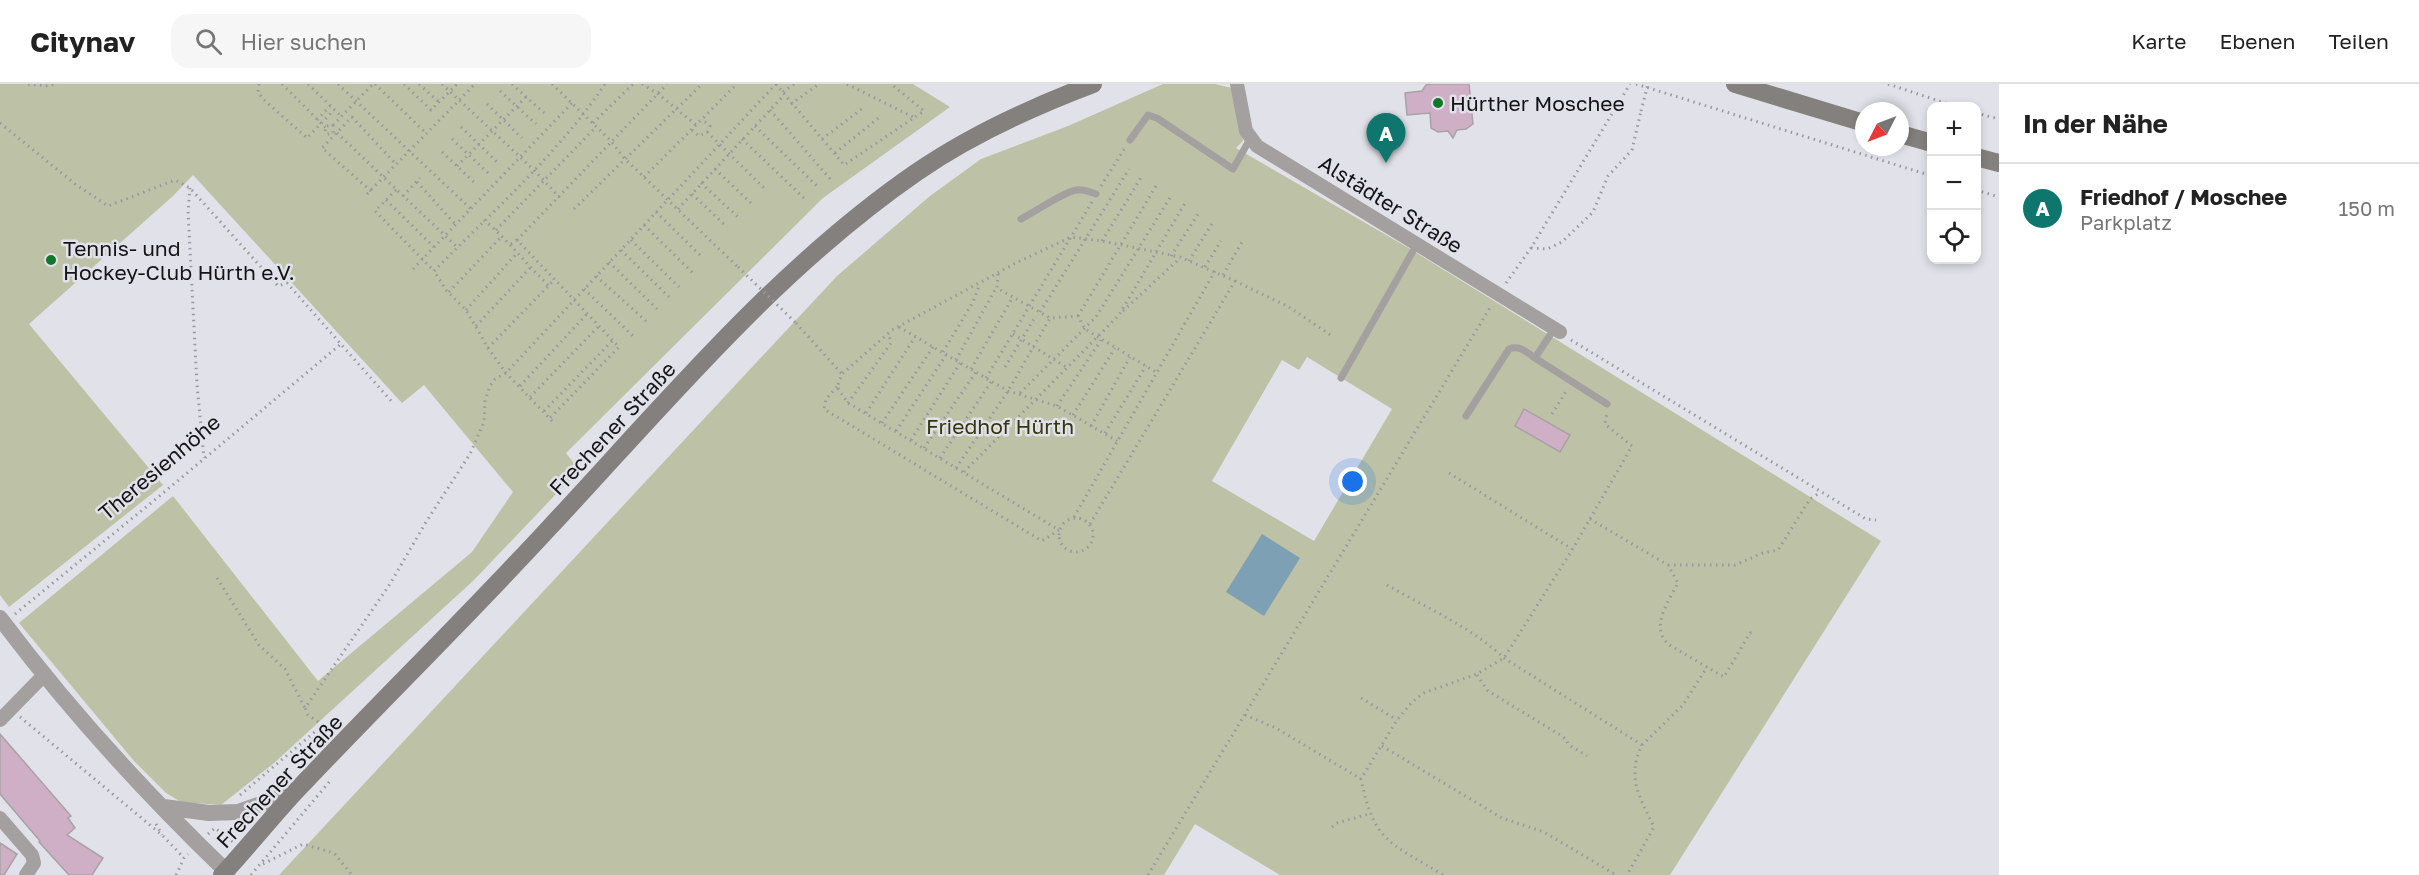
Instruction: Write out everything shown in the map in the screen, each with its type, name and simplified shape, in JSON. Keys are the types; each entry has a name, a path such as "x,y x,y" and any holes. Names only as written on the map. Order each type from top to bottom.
{"main road":[{"name":"Frechener Straße","path":"224,873 296,792 481,601 752,311 810,256 868,208 919,171 967,142 1040,104 1093,84"},
{"path":"1735,84 1855,120"},
{"path":"1909,137 1927,142"},
{"path":"1981,158 1999,164"}],"street":[{"path":"1237,84 1246,131 1250,139"},
{"name":"Alstädter Straße","path":"1250,139 1257,146 1298,165 1419,242 1498,296 1557,330"},
{"path":"2,620 45,674 224,873"},
{"path":"0,720 45,674"},
{"path":"164,807 208,813 248,810 296,792"},
{"path":"0,818 32,855 34,863 26,875"}],"lane":[{"path":"1130,140 1148,115 1157,118 1233,169 1250,139"},
{"path":"1021,219 1044,208 1064,193 1077,189 1096,194"},
{"path":"1341,378 1419,242"},
{"path":"1535,358 1557,330"},
{"path":"1466,416 1509,349 1515,347 1522,348 1607,404"}],"path":[{"path":"28,84 50,86 54,84"},
{"path":"258,84 258,92 263,99 307,138 334,110"},
{"path":"282,84 326,128 327,134 335,133"},
{"path":"308,84 341,116"},
{"path":"339,84 471,209"},
{"path":"326,128 329,124 333,125 374,84 427,134"},
{"path":"404,84 431,110 457,84"},
{"path":"419,84 439,102"},
{"path":"442,84 534,170 560,198"},
{"path":"367,194 475,84"},
{"path":"512,84 544,112"},
{"path":"434,271 534,170 584,115 605,84"},
{"path":"592,123 633,84"},
{"path":"642,84 657,93 696,125"},
{"path":"511,244 560,198 611,141 667,84"},
{"path":"574,209 702,84"},
{"path":"644,177 736,84"},
{"path":"305,708 390,584 470,453 484,422 485,401 495,379 506,373 776,84 844,165 924,111 891,84"},
{"path":"678,209 794,84"},
{"path":"791,104 819,84"},
{"path":"847,84 915,118"},
{"path":"1148,875 1629,84"},
{"path":"1636,84 1927,174"},
{"path":"1531,248 1547,249 1562,242 1593,212 1608,176 1632,150 1648,84"},
{"path":"1888,84 1942,102"},
{"path":"554,85 611,141 624,158 796,323 842,374"},
{"path":"500,91 536,124"},
{"path":"457,166 526,97"},
{"path":"413,269 572,103"},
{"path":"487,104 522,138"},
{"path":"317,120 330,106"},
{"path":"822,140 863,108"},
{"path":"770,110 832,181"},
{"path":"1981,114 1999,119"},
{"path":"835,153 881,116"},
{"path":"371,191 322,148 335,133 352,117 396,165"},
{"path":"692,130 699,136 707,132 710,126 702,119"},
{"path":"0,123 75,184 108,206 175,180 190,188 278,286 287,283 392,402"},
{"path":"333,125 335,133 457,247"},
{"path":"755,126 818,187"},
{"path":"461,127 497,162"},
{"path":"496,230 596,127"},
{"path":"707,132 767,191"},
{"path":"452,139 488,173"},
{"path":"742,139 806,200"},
{"path":"986,378 1130,140"},
{"path":"442,152 476,184"},
{"path":"715,169 752,204"},
{"path":"1040,312 1129,169"},
{"path":"1102,241 1142,176"},
{"path":"403,196 420,178"},
{"path":"417,182 456,225"},
{"path":"701,183 738,217"},
{"path":"1078,316 1156,186"},
{"path":"190,188 188,211 197,385 204,459"},
{"path":"396,190 375,211 434,271 448,292 466,310 506,373 551,420 619,347 517,240"},
{"path":"1981,191 1999,197"},
{"path":"692,194 727,227"},
{"path":"1020,393 1096,317 1171,196"},
{"path":"386,200 434,247"},
{"path":"1119,315 1185,203"},
{"path":"1171,256 1200,211"},
{"path":"656,212 702,257"},
{"path":"484,220 511,244 530,268 549,286"},
{"path":"1189,261 1213,222"},
{"path":"644,225 693,273"},
{"path":"448,292 502,236"},
{"path":"1059,530 1060,542 1068,550 1079,552 1085,550 1092,541 1093,530 1090,524 1074,517 1065,521 1059,530 1041,541 824,409 826,399 837,387 842,374 889,334 930,308 1071,237 1156,251 1189,261 1290,306 1332,336"},
{"path":"631,239 679,287"},
{"path":"1204,267 1221,241"},
{"path":"1223,275 1242,242"},
{"path":"621,250 669,297"},
{"path":"466,310 518,252"},
{"path":"964,472 1096,337 1180,258"},
{"path":"609,262 657,309"},
{"path":"476,326 530,268"},
{"path":"1074,517 1215,272"},
{"path":"910,440 958,361 997,288 998,274"},
{"path":"596,276 647,322"},
{"path":"488,348 555,279"},
{"path":"1090,524 1234,280"},
{"path":"896,431 945,353 973,302 979,285"},
{"path":"997,288 1050,318 1078,316"},
{"path":"584,289 633,336"},
{"path":"971,369 1013,297"},
{"path":"520,386 587,314"},
{"path":"1078,316 1085,329 1096,337 1156,372"},
{"path":"1005,367 1035,317"},
{"path":"956,468 1008,391 1050,318"},
{"path":"530,397 599,326"},
{"path":"900,327 1008,391 1057,406 1117,441"},
{"path":"1557,330 1866,519 1876,520"},
{"path":"848,403 891,344 889,334"},
{"path":"1013,334 1066,367"},
{"path":"866,413 916,336"},
{"path":"544,411 613,340"},
{"path":"1057,406 1101,340"},
{"name":"Theresienhöhe","path":"2,620 204,459 341,344"},
{"path":"882,423 933,346"},
{"path":"1073,415 1115,348"},
{"path":"1091,426 1130,357"},
{"path":"1105,433 1146,366"},
{"path":"924,448 976,372"},
{"path":"940,458 992,381"},
{"path":"1552,414 1573,382"},
{"path":"837,387 848,403 1059,530"},
{"path":"1443,875 1405,854 1382,834 1369,814 1361,779 1397,720 1412,702 1424,693 1477,674 1504,658 1572,550 1632,446 1605,424 1607,404"},
{"path":"1449,473 1572,550"},
{"path":"1668,565 1735,565 1763,553 1778,550 1810,500 1821,492"},
{"path":"1590,519 1668,565 1678,583 1664,610 1660,634 1663,641 1724,677 1750,633 1754,633"},
{"path":"215,828 232,801 323,725 308,715 285,669 259,645 217,578"},
{"path":"1387,585 1454,624 1642,745"},
{"path":"1627,875 1654,827 1640,799 1634,779 1634,766 1642,745 1683,705 1707,667"},
{"path":"1477,674 1488,691 1557,733 1566,739 1568,744 1587,756"},
{"path":"1361,698 1397,720"},
{"path":"11,710 162,836 183,858 176,875"},
{"path":"1245,715 1276,728 1361,779"},
{"path":"1382,746 1502,818 1544,832 1616,875"},
{"path":"251,875 337,773"},
{"path":"1332,827 1337,823 1369,814"},
{"path":"256,875 260,865 303,844 334,853 352,875"}],"green space":[{"path":"0,84 913,84 950,107 823,198 566,453 579,470 474,580 274,763 221,805 181,802 166,793 134,761 19,623 173,496 318,681 472,552 513,492 424,385 402,403 193,175 173,196 29,324 163,485 9,607 0,595"},
{"name":"Friedhof Hürth","path":"1163,84 1215,84 1232,88 1243,141 1236,148 1407,247 1881,541 1670,875 1280,875 1195,824 1164,875 279,875 837,276 930,196 981,159 1068,126","holes":["1307,357 1392,409 1314,541 1212,481 1282,360 1299,370"]}],"water":[{"path":"1262,534 1300,558 1264,616 1226,592"}],"building":[{"name":"Hürther Moschee","path":"1469,84 1473,124 1466,129 1457,130 1453,138 1448,131 1438,132 1431,128 1430,113 1407,115 1405,93 1422,91 1426,85"},
{"path":"1524,409 1570,435 1560,452 1515,426"},
{"path":"0,734 71,816 68,818 75,828 67,835 103,858 92,875 69,875 0,794"},
{"path":"0,843 17,854 4,875 0,875"}],"place":[{"name":"Hürther Moschee","path":"1438,103"},
{"name":"Friedhof / Moschee","path":"1386,163"},
{"name":"Tennis- und Hockey-Club Hürth e.V.","path":"51,260"}]}
